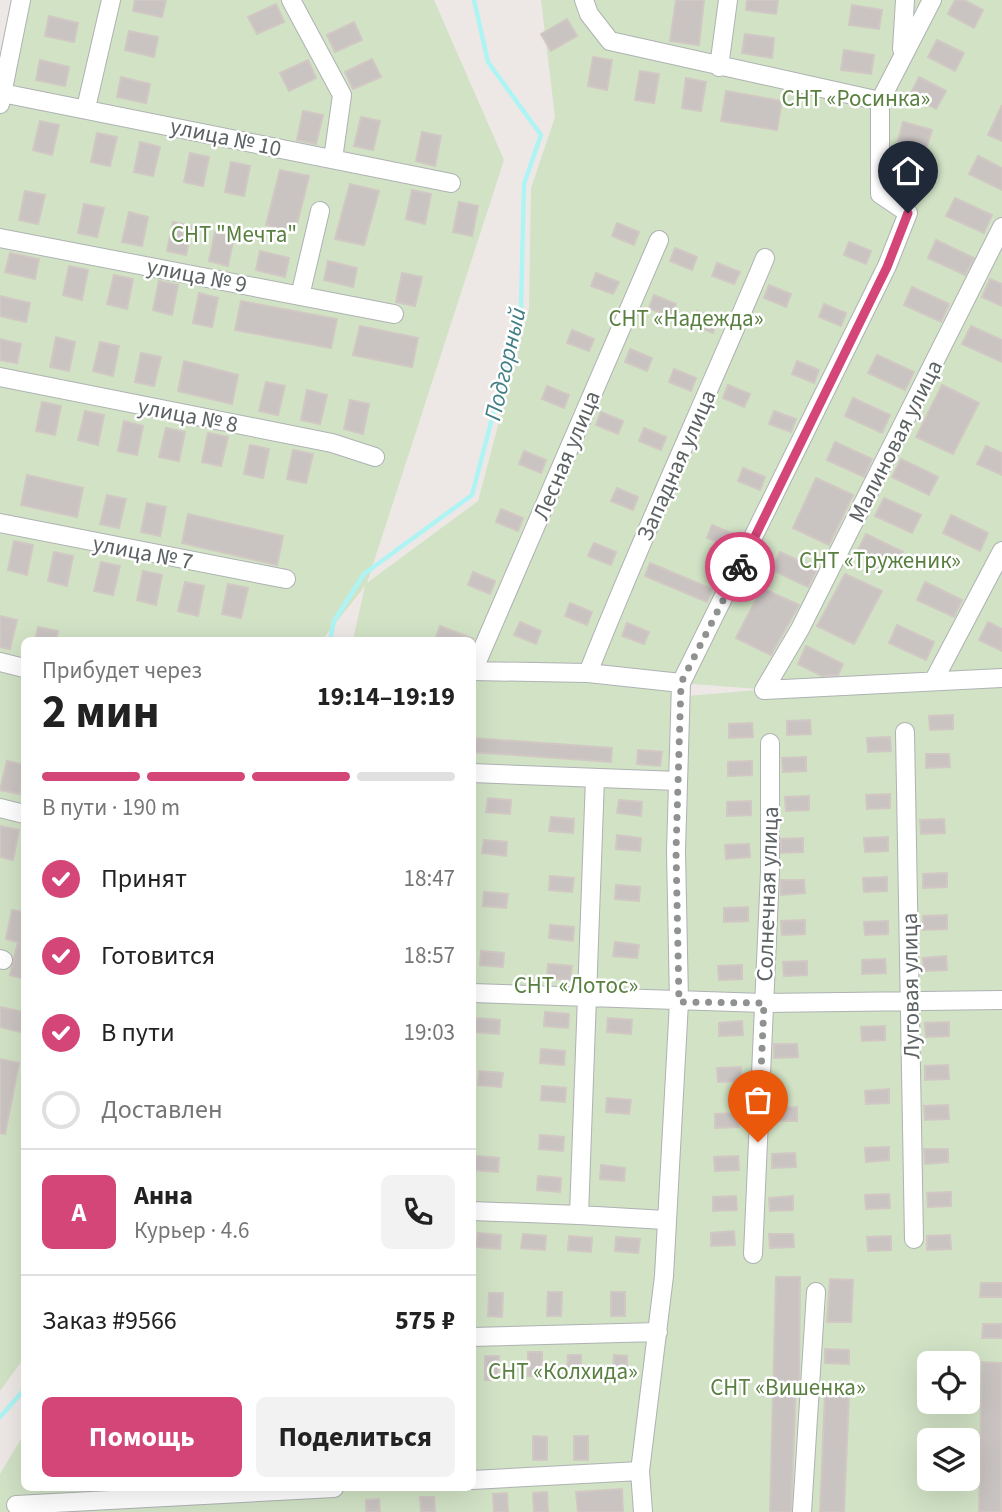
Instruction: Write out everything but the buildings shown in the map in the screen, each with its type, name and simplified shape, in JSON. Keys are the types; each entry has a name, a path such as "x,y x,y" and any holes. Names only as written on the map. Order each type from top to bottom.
{"street":[{"path":"1,99 21,0"},
{"path":"86,108 111,0"},
{"path":"291,0 341,96 333,159"},
{"path":"584,0 589,14 610,41 880,101"},
{"path":"719,67 728,0"},
{"path":"902,58 905,0"},
{"path":"643,1512 640,1471 664,1276 679,1002 678,781 681,683 887,267 908,213 880,194 880,101 932,0"},
{"name":"улица № 10","path":"1,99 86,108 451,183"},
{"path":"300,296 320,211"},
{"name":"Малиновая улица","path":"934,680 764,690 800,629 1002,227"},
{"name":"улица № 9","path":"0,238 394,314"},
{"name":"Лесная улица","path":"476,664 659,240"},
{"name":"Западная улица","path":"588,673 633,560 704,405 765,258"},
{"name":"улица № 8","path":"0,377 332,443 375,457"},
{"name":"улица № 7","path":"0,523 286,579"},
{"path":"1002,551 934,680 1002,678"},
{"path":"0,662 21,667"},
{"path":"476,671 588,673 681,683"},
{"name":"Луговая улица","path":"905,733 914,1239"},
{"name":"Солнечная улица","path":"753,1254 770,872 770,743"},
{"path":"476,773 678,781"},
{"path":"579,1215 595,778"},
{"path":"0,808 21,813"},
{"path":"476,993 679,1002 1002,1000"},
{"path":"476,1211 665,1220"},
{"path":"802,1512 816,1292"},
{"path":"476,1337 657,1332"},
{"path":"476,1480 640,1471"},
{"path":"16,1505 278,1491"}],"green space":[{"path":"21,0 434,0 504,160 367,583 478,501 529,309 531,188 555,117 541,0 1002,0 1002,1512 0,1512 0,1474 21,1439 21,1491 476,1491 476,637 354,637 365,586 324,637 21,637 21,1362 0,1391 0,94","holes":["681,683 758,690 675,697"]}],"waterway":[{"name":"Подгорный","path":"331,637 334,621 364,574 472,495 521,308 524,184 541,135 488,62 474,0"},
{"name":"Подгорный","path":"0,1417 21,1393"}],"way so far":[{"path":"740,567 681,683 676,851 679,1002 764,1003 758,1142"}],"route":[{"path":"740,567 887,267 908,213"}],"park label":[{"name":"СНТ «Росинка»","path":"856,98"},
{"name":"СНТ \"Мечта\"","path":"234,234"},
{"name":"СНТ «Надежда»","path":"686,318"},
{"name":"СНТ «Труженик»","path":"880,560"},
{"name":"СНТ «Лотос»","path":"576,985"},
{"name":"СНТ «Колхида»","path":"563,1371"},
{"name":"СНТ «Вишенка»","path":"788,1387"}]}
